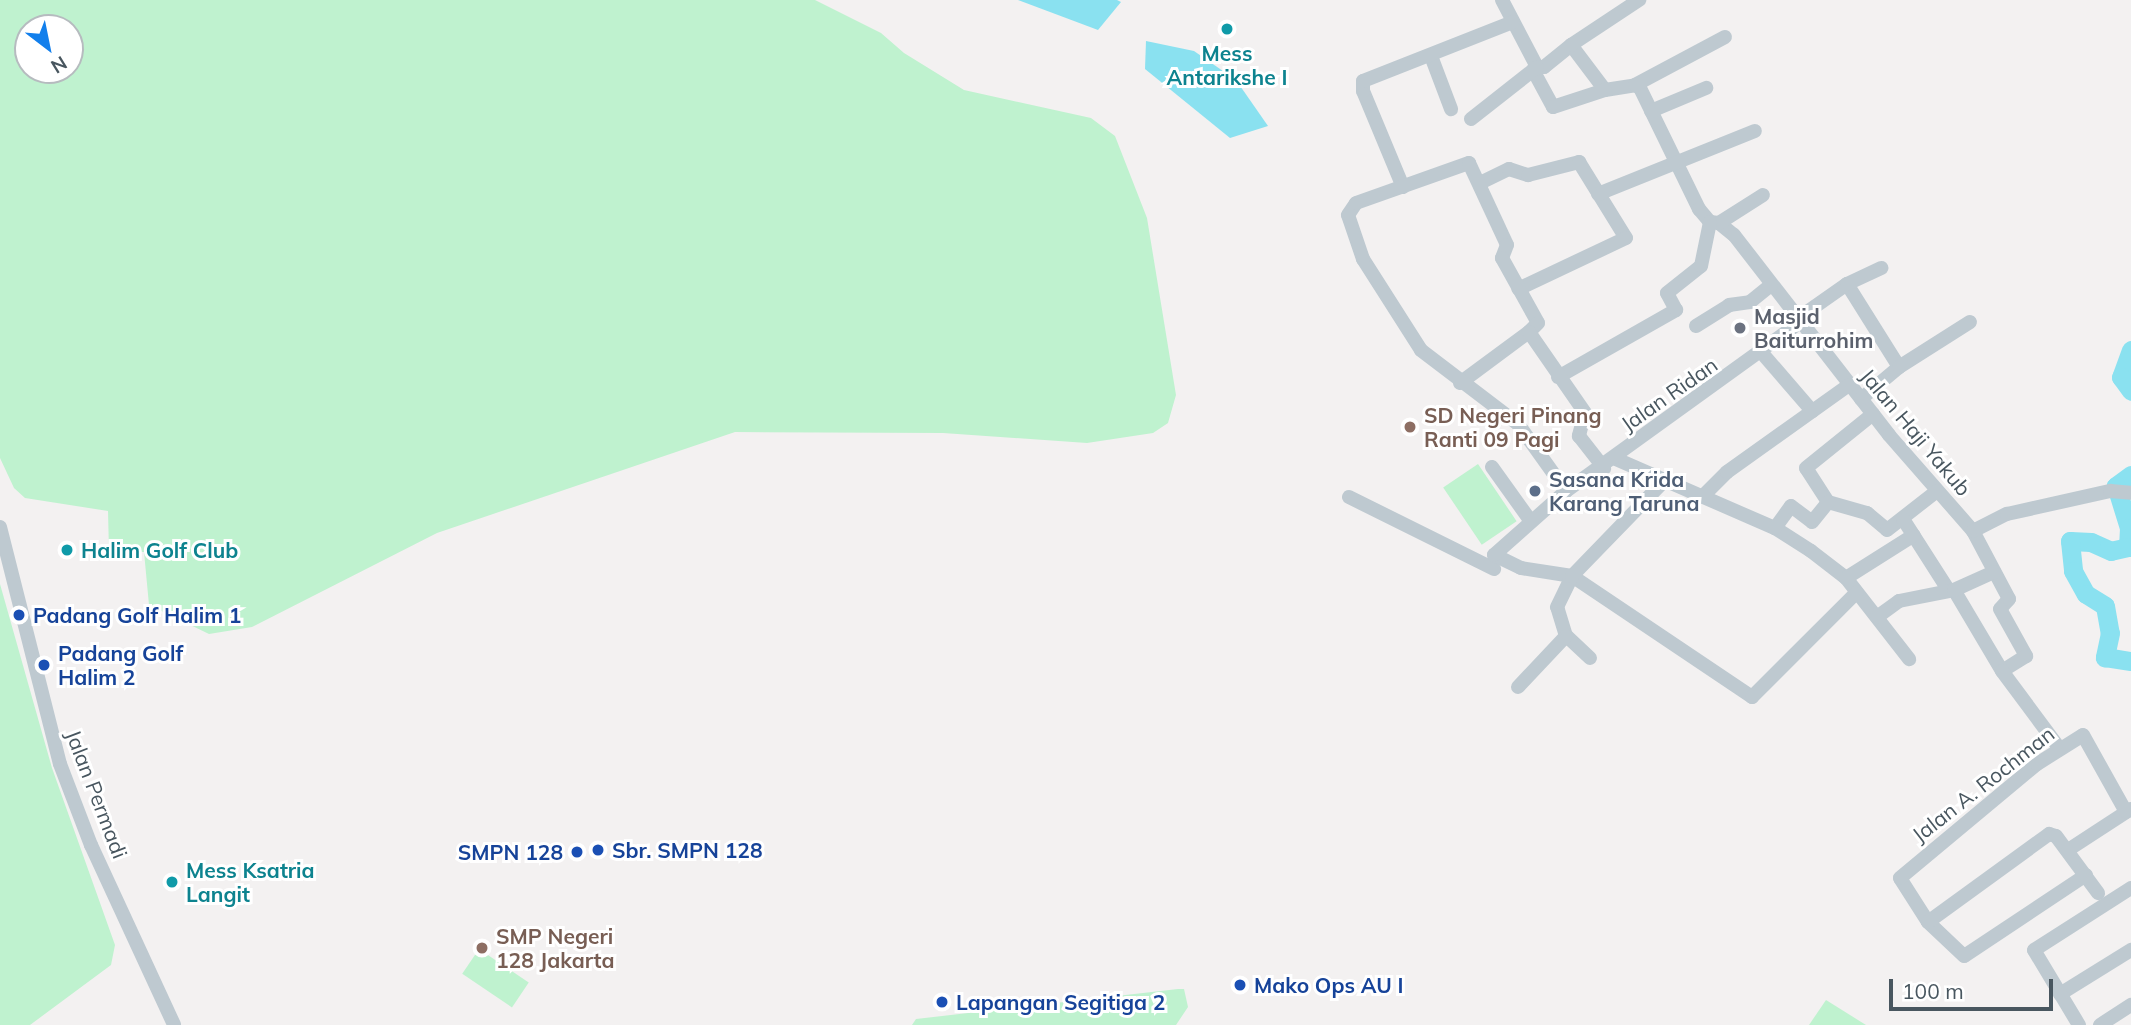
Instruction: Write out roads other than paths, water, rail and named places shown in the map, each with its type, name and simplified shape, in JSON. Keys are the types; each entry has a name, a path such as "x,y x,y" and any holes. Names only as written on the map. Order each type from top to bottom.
{"street":[{"path":"1502,0 1553,107 1605,90 1635,85 1725,37"},
{"path":"1471,119 1535,69 1544,67 1571,45 1639,0"},
{"path":"1403,187 1363,91 1363,81 1513,22"},
{"path":"1571,45 1605,90"},
{"path":"1431,56 1451,109"},
{"name":"Jalan Haji Yakub","path":"1635,85 1651,111 1675,166 1715,223 1734,235 1771,285 1802,318 1873,414 1973,531 2009,599 2000,609 2026,656 2002,671"},
{"path":"1651,111 1706,88"},
{"path":"1598,194 1675,166 1755,131"},
{"path":"1460,383 1538,323 1502,258 1507,245 1480,183 1467,162 1356,203 1348,215 1363,258 1421,350 1460,383 1518,424 1566,491"},
{"path":"1480,183 1509,169 1528,175 1579,162 1626,238 1518,289"},
{"path":"1558,377 1676,310 1667,293 1701,266 1715,223 1763,195"},
{"name":"Jalan Ridan","path":"1494,562 1530,520 1566,491 1610,463 1762,353 1847,284 1881,268"},
{"path":"1847,284 1899,367"},
{"path":"1696,326 1730,305 1750,302 1771,285"},
{"path":"1861,399 1899,367 1970,321"},
{"path":"1528,332 1586,416 1579,436 1610,463 1775,528 1846,578 1909,659"},
{"path":"1762,353 1812,411"},
{"path":"1702,497 1727,472 1849,384"},
{"path":"1873,414 1805,468 1828,502 1867,513 1886,530 1937,491"},
{"path":"1492,467 1530,520"},
{"path":"1590,658 1566,636 1557,607 1572,576 1663,482"},
{"path":"1973,531 2007,514 2098,494 2129,492"},
{"path":"1349,497 1494,562 1572,576 1752,697 1857,592"},
{"path":"1775,528 1791,505 1813,522 1828,502"},
{"path":"1903,519 2002,671 2058,746"},
{"name":"Jalan Permadi","path":"0,527 60,764 91,845 174,1025"},
{"path":"1846,578 1914,535"},
{"path":"1877,617 1899,601 1952,591 1994,572"},
{"path":"1518,687 1566,636"},
{"name":"Jalan A. Rochman","path":"1928,922 1902,887 1900,878 1905,870 2058,746 2083,735 2128,810 2068,850"},
{"path":"2086,875 1967,955 1961,954 1928,922 2049,834 2056,836 2068,850 2086,875 2098,892"},
{"path":"2079,1025 2034,950 2131,888"},
{"path":"2060,994 2131,950"},
{"path":"2099,1025 2131,1005"}],"water":[{"path":"1018,0 1117,0 1121,2 1098,30"},
{"path":"1146,41 1194,51 1236,80 1268,126 1230,138 1145,69"}],"waterway":[{"path":"2131,350 2121,377 2131,391"},
{"path":"2131,475 2116,486 2129,528 2128,547 2111,551 2091,542 2070,541 2073,571 2086,594 2105,606 2110,633 2105,657 2131,661"}],"place":[{"name":"Mess Antarikshe I","path":"1227,29"},
{"name":"Masjid Baiturrohim","path":"1740,328"},
{"name":"SD Negeri Pinang Ranti 09 Pagi","path":"1410,427"},
{"name":"Sasana Krida Karang Taruna","path":"1535,491"},
{"name":"Halim Golf Club","path":"67,550"},
{"name":"Padang Golf Halim 1","path":"19,615"},
{"name":"Padang Golf Halim 2","path":"44,665"},
{"name":"Sbr. SMPN 128","path":"598,850"},
{"name":"SMPN 128","path":"577,852"},
{"name":"Mess Ksatria Langit","path":"172,882"},
{"name":"SMP Negeri 128 Jakarta","path":"482,948"},
{"name":"Mako Ops AU I","path":"1240,985"},
{"name":"Lapangan Segitiga 2","path":"942,1002"}]}
